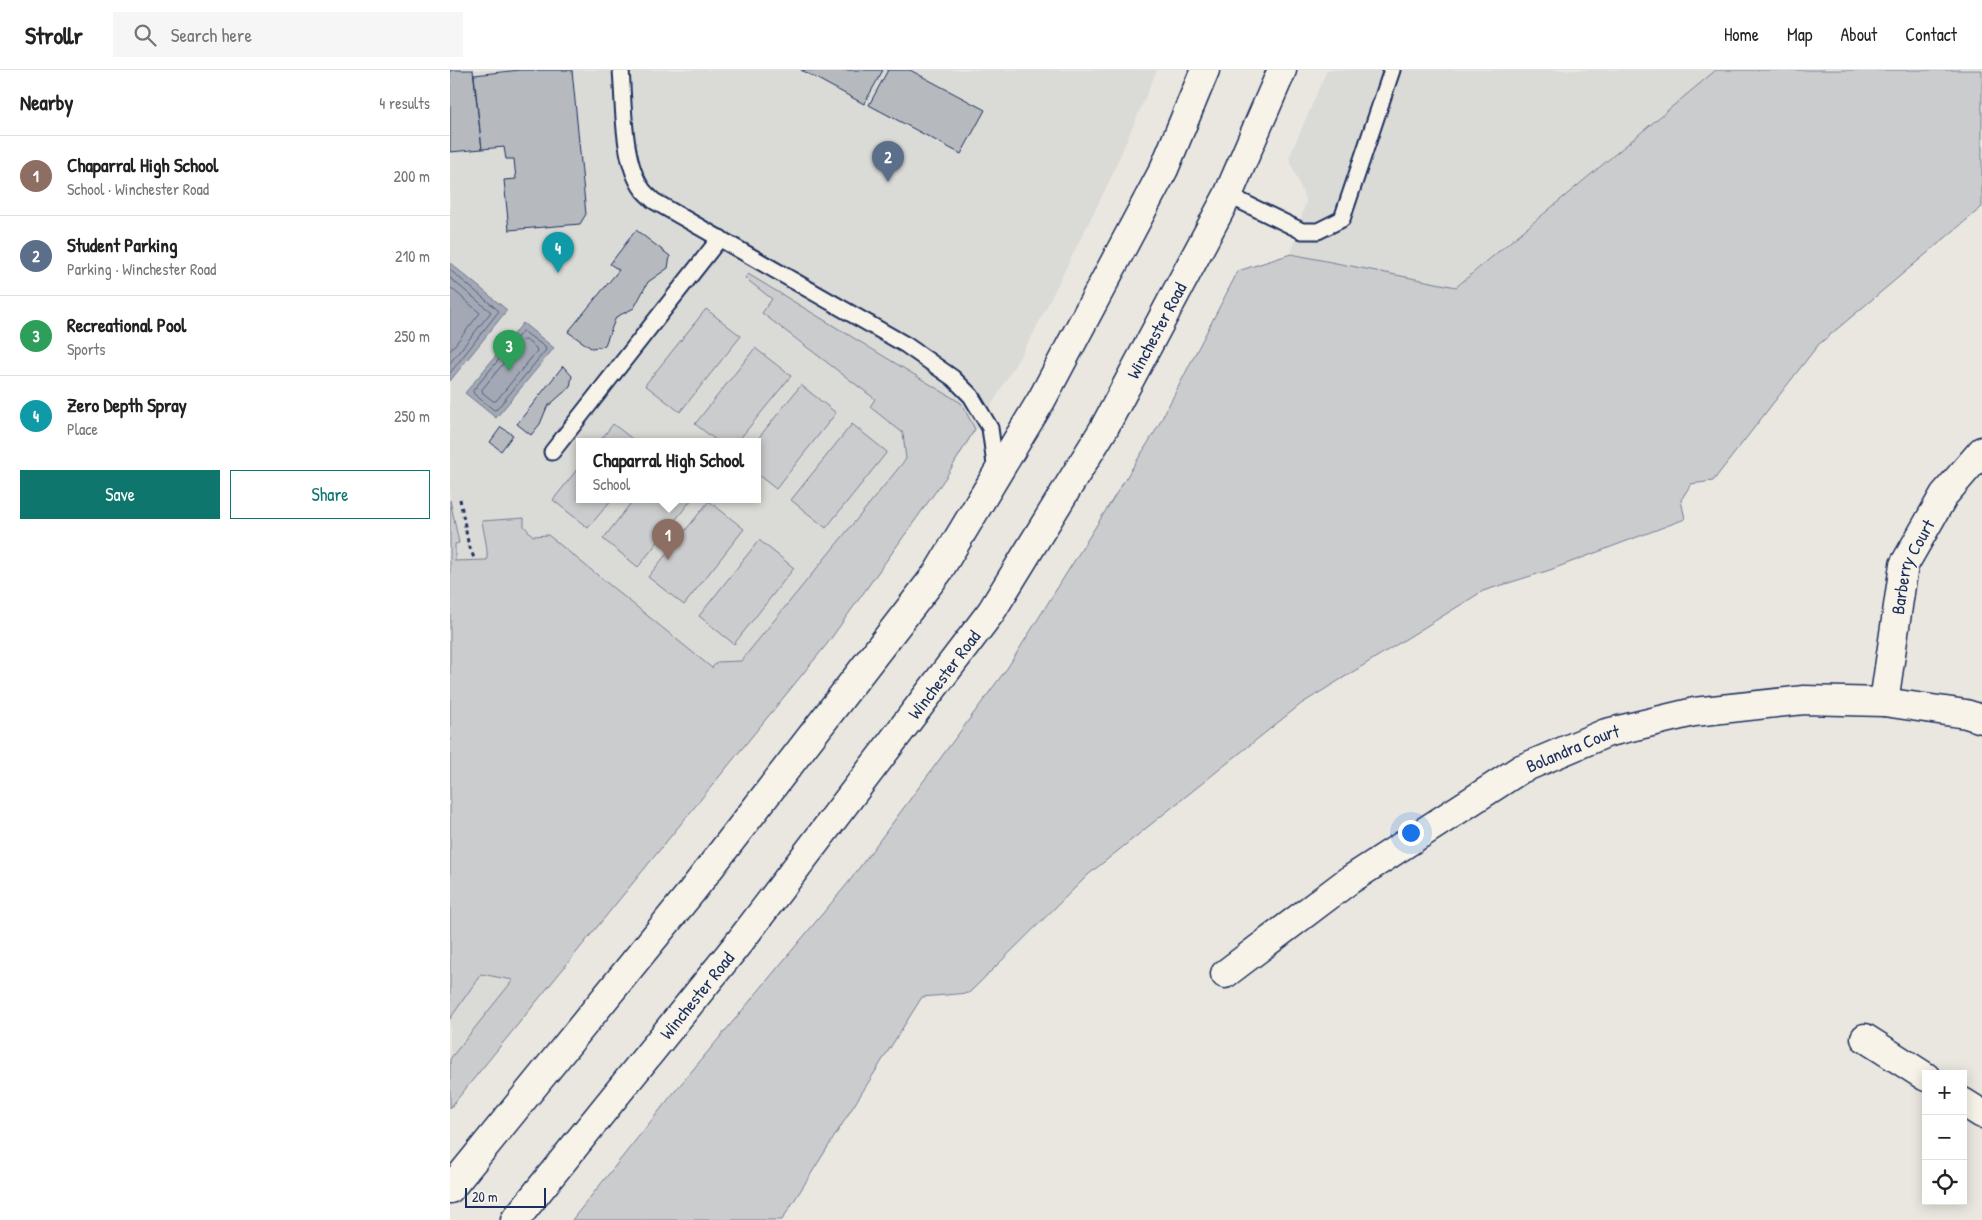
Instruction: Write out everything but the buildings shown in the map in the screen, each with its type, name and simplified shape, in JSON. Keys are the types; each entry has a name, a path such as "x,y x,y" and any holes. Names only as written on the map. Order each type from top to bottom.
{"main road":[{"path":"450,1189 692,891 938,572 1042,399 1164,168 1205,70"},
{"name":"Winchester Road","path":"515,1220 741,940 991,612 1103,430 1228,196 1282,70"},
{"name":"Barberry Court","path":"1884,702 1904,565 1944,494 1982,451"},
{"name":"Bolandra Court","path":"1225,974 1348,881 1521,769 1598,737 1694,712 1804,700 1884,702 1966,714 1982,719"},
{"path":"1865,1038 1922,1074"},
{"path":"1967,1105 1982,1114"}],"lane":[{"path":"621,70 627,144 634,172 643,190 654,201 906,344 953,378 971,396 990,428 996,475"},
{"path":"1228,196 1302,231 1318,231 1342,219 1392,70"},
{"path":"552,452 720,238"}],"path":[{"path":"460,499 468,542 475,560"}],"shaded area":[{"path":"450,70 1157,70 1108,184 1034,332 994,401 946,477 827,644 450,1108"},
{"path":"1327,70 1716,70 1455,287 1291,254 1306,201 1289,158"},
{"path":"1716,70 1982,70 1982,207 1818,345 1713,481 1691,484 1681,500 1685,519 1550,570 1483,591 1301,704 1089,874 969,993 922,997 782,1220 572,1220 671,1096 848,883 1008,667 1156,430 1238,271 1291,254 1456,287"},
{"path":"748,274 961,403 975,429 946,477 827,644 450,1108 450,1059 513,980 481,974 450,1019 450,500 459,543 455,544 455,561 487,560 482,521 524,518 524,526 533,536 548,535 712,668 717,662 741,661 906,459 903,433 870,407 875,399 762,313 772,299 745,278"},
{"path":"706,309 741,336 680,412 645,385"},
{"path":"755,348 791,376 740,438 713,438 695,424"},
{"path":"801,385 836,413 776,489 761,477 761,438 758,438"},
{"path":"613,424 631,438 602,438"},
{"path":"852,424 887,452 826,528 791,500"},
{"path":"576,471 576,503 609,503 588,528 553,500"},
{"path":"631,503 689,503 638,567 603,539"},
{"path":"707,503 712,503 744,529 684,605 648,577"},
{"path":"759,540 794,568 734,644 699,616"}],"water":[{"path":"450,263 507,310 450,381"},
{"path":"523,323 554,348 496,418 465,393"}],"place":[{"name":"Student Parking","path":"888,182"},
{"name":"Zero Depth Spray","path":"558,273"},
{"name":"Recreational Pool","path":"509,371"},
{"name":"Chaparral High School","path":"668,560"}]}
